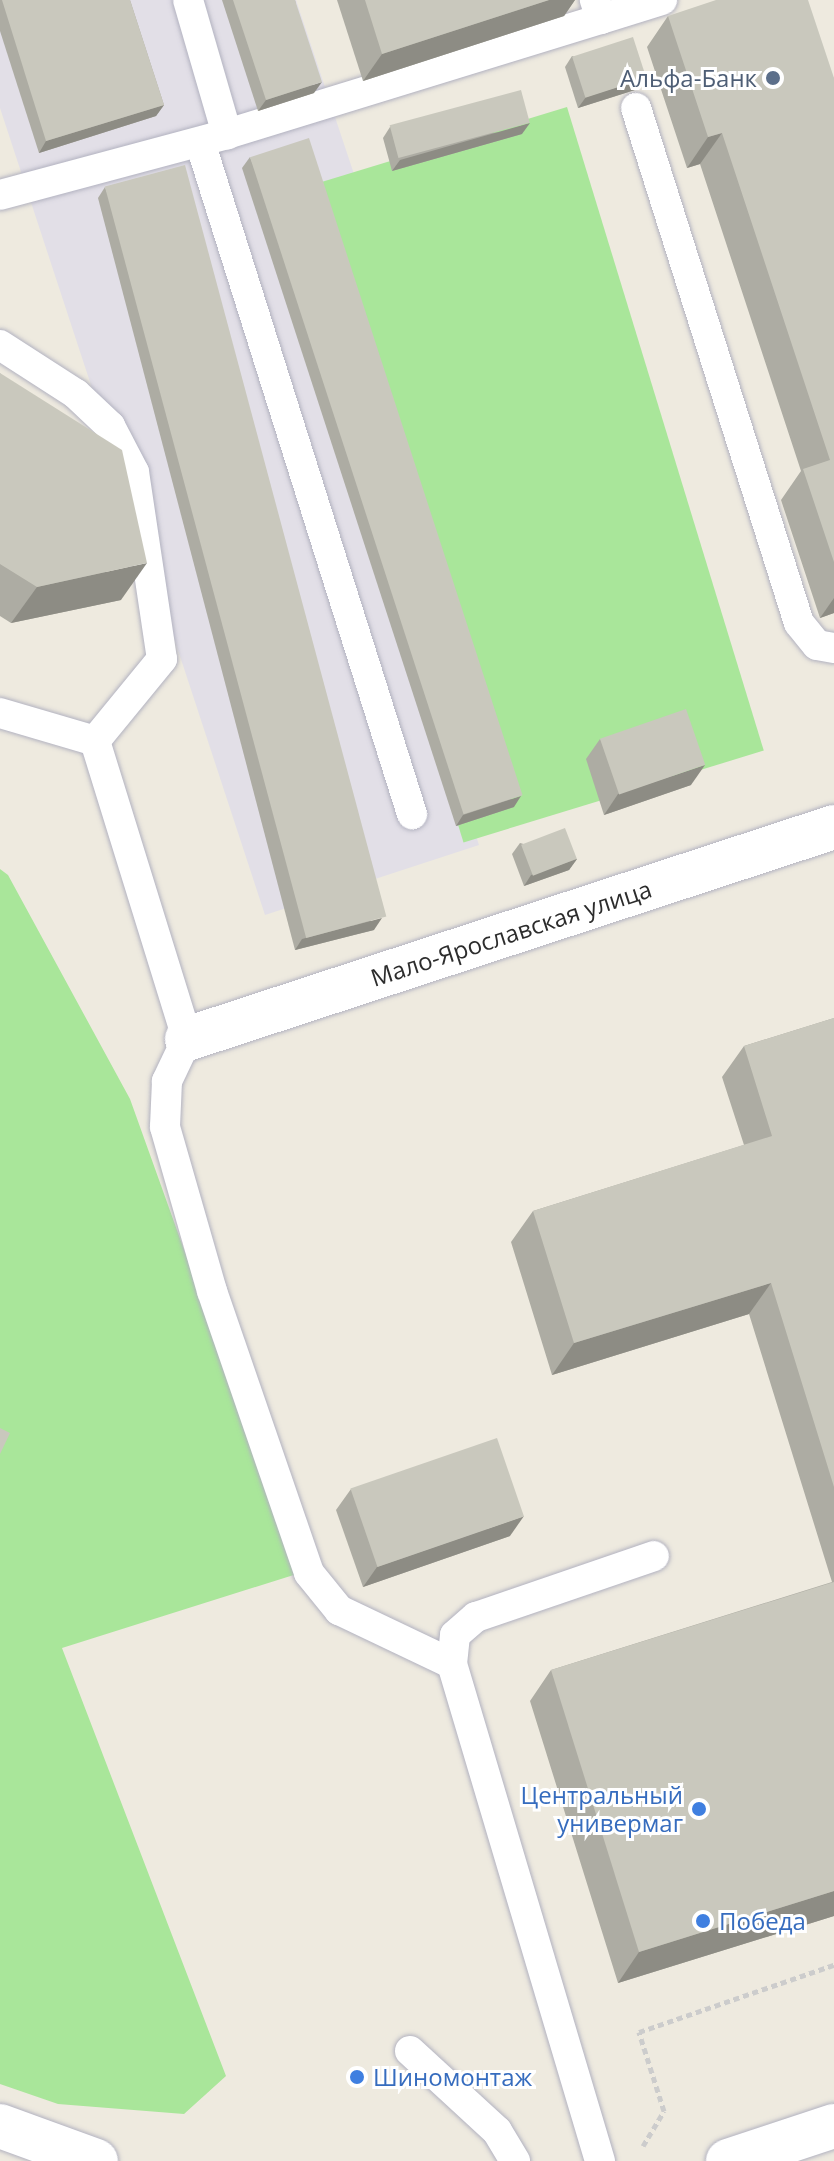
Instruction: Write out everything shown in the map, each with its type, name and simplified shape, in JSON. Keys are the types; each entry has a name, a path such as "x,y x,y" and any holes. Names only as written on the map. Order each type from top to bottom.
{"street":[{"name":"Мало-Ярославская улица","path":"187,1039 834,827"},
{"path":"0,2126 96,2161"},
{"path":"728,2161 834,2126"}],"lane":[{"path":"188,0 214,138 412,814"},
{"path":"0,195 214,138 598,10 662,0"},
{"path":"636,108 799,623 817,645 834,648"},
{"path":"0,345 76,394 99,415 110,426 134,472 162,659 95,741"},
{"path":"0,713 95,741"},
{"path":"95,741 187,1039 167,1081 165,1127 212,1291 309,1573 339,1610 452,1664"},
{"path":"600,2161 452,1664 455,1635 476,1617 654,1556"},
{"path":"410,2051 497,2131 515,2161"}],"path":[{"path":"641,2148 664,2111 639,2032 834,1965"}],"shaded area":[{"path":"0,0 296,0 354,174 268,203 479,845 265,915 0,108"}],"green space":[{"path":"567,107 764,751 463,842 267,199"},
{"path":"0,869 8,875 130,1099 300,1573 62,1648 226,2076 184,2114 58,2104 0,2084"}],"building":[{"path":"2,0 130,0 164,105 46,141"},
{"path":"233,0 295,0 322,82 266,100"},
{"path":"365,0 549,0 382,54"},
{"path":"716,0 808,0 834,78 834,562 803,469 830,460 722,133 708,137 668,16"},
{"path":"633,37 646,78 585,98 572,57"},
{"path":"521,90 530,123 398,158 390,125"},
{"path":"309,138 523,795 464,814 250,157"},
{"path":"185,165 386,916 306,938 105,186"},
{"path":"0,373 122,450 147,563 37,587 0,564"},
{"path":"686,709 705,765 619,794 600,739"},
{"path":"565,828 577,859 533,876 521,845"},
{"path":"834,1018 834,1487 771,1283 574,1343 533,1211 772,1136 744,1046"},
{"path":"0,1428 10,1433 0,1454"},
{"path":"497,1438 524,1516 377,1567 350,1488"},
{"name":"Центральный универмаг","path":"834,1582 834,1891 639,1952 551,1670"}],"place":[{"name":"Альфа-Банк","path":"773,78"},
{"name":"Центральный универмаг","path":"699,1809"},
{"name":"Победа","path":"703,1921"},
{"name":"Шиномонтаж","path":"357,2077"}]}
